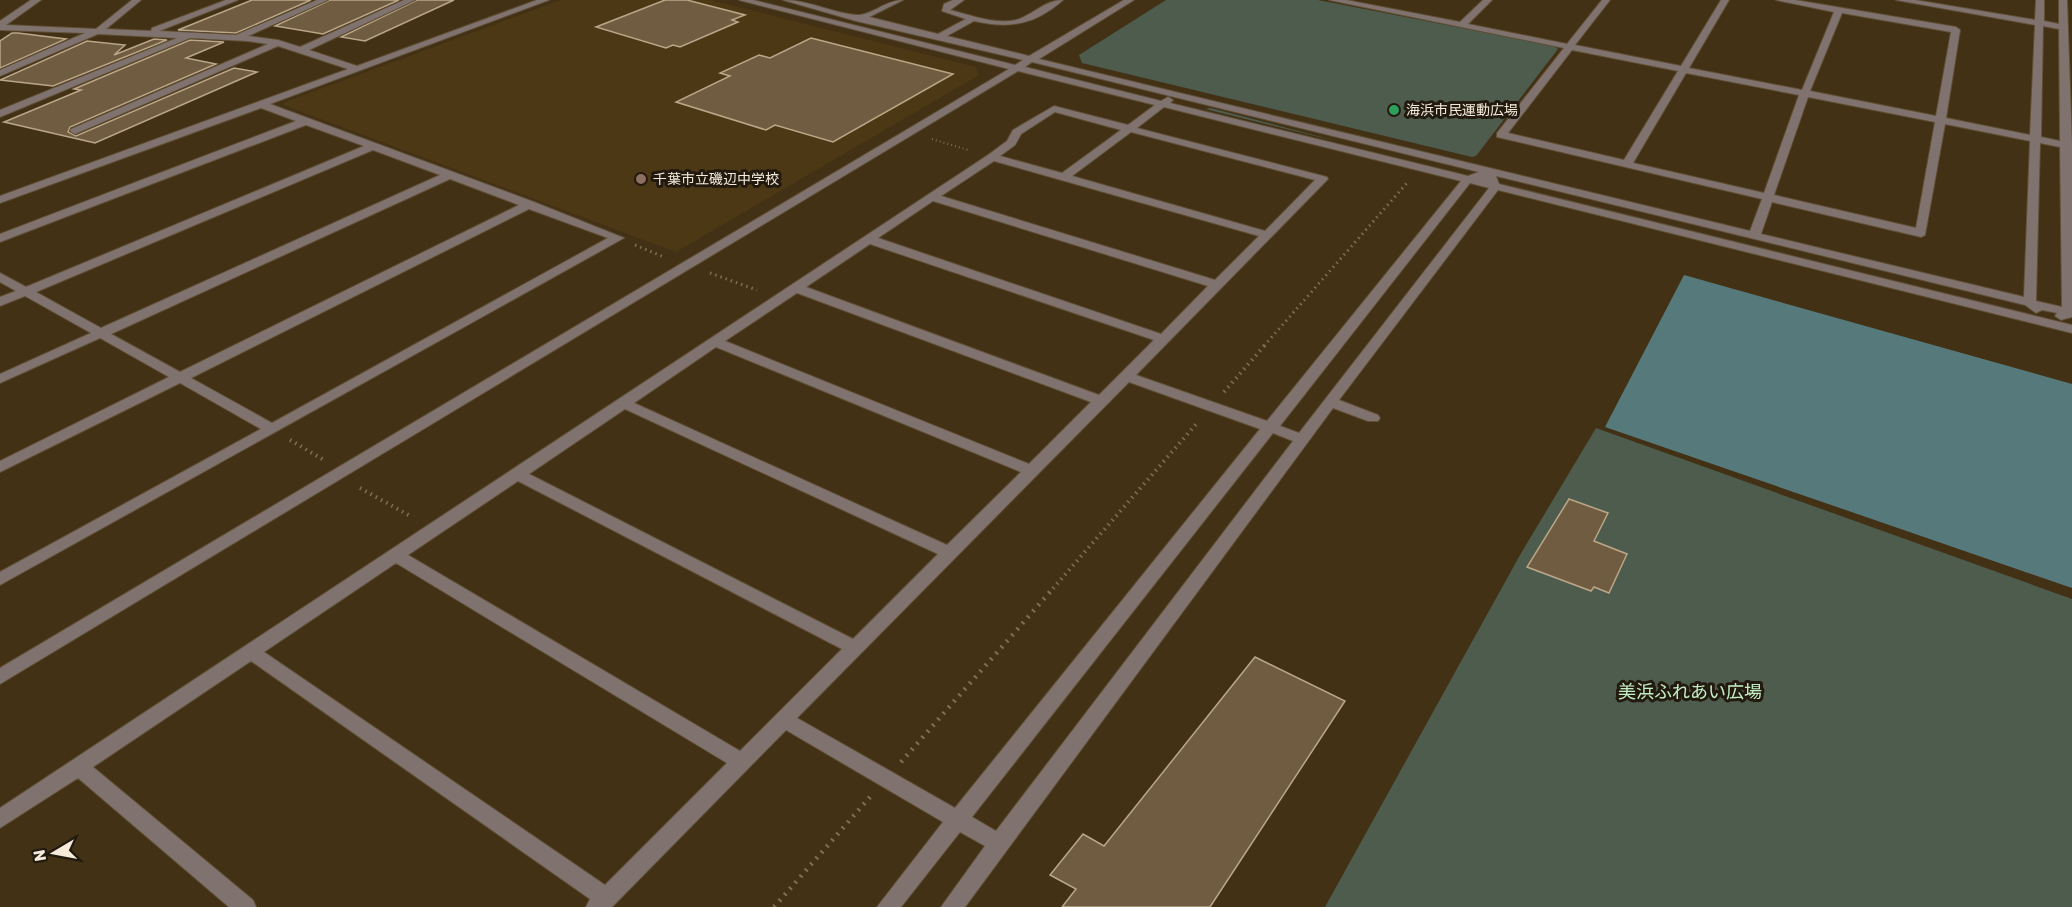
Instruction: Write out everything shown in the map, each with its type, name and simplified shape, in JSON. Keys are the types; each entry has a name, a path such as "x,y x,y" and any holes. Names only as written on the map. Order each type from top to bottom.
{"street":[{"path":"0,26 37,0"},
{"path":"0,73 98,31 136,0"},
{"path":"147,33 234,0"},
{"path":"237,37 324,0"},
{"path":"302,50 411,0"},
{"path":"0,200 545,0"},
{"path":"743,0 1467,180 1492,179 1754,236 2070,313"},
{"path":"786,0 1175,95 2072,329"},
{"path":"845,26 899,0"},
{"path":"960,0 947,6 946,11 999,25 1016,24 1059,0"},
{"path":"0,676 1130,0"},
{"path":"1333,0 1366,3 1570,47 2067,145"},
{"path":"1462,25 1488,0"},
{"path":"1606,0 1501,135 1921,233 1956,30 1780,0"},
{"path":"1627,164 1725,0"},
{"path":"1900,0 2063,27"},
{"path":"2040,0 2030,303 2049,323"},
{"path":"2063,0 2069,104 2067,145 2070,313"},
{"path":"1754,236 1805,93 1839,10"},
{"path":"939,37 973,18"},
{"path":"0,26 237,37 278,42 357,69"},
{"path":"0,114 192,35"},
{"path":"75,131 278,42"},
{"path":"1064,177 1175,95"},
{"path":"260,104 618,238"},
{"path":"0,819 992,157 1011,143 1017,132 1054,109 1323,179 602,903 251,652"},
{"path":"0,238 303,122"},
{"path":"0,302 374,146"},
{"path":"992,157 1267,235"},
{"path":"0,379 450,174"},
{"path":"952,907 1303,439 1492,179"},
{"path":"888,907 1467,180"},
{"path":"931,197 1217,285"},
{"path":"0,467 530,204"},
{"path":"0,579 618,238"},
{"path":"868,239 1163,339"},
{"path":"0,277 272,429"},
{"path":"796,288 1101,401"},
{"path":"2049,323 2070,313"},
{"path":"715,342 1031,471"},
{"path":"1127,376 1303,439"},
{"path":"1330,402 1373,418"},
{"path":"623,403 950,553"},
{"path":"517,474 855,648"},
{"path":"395,555 742,762"},
{"path":"784,720 887,777 1000,844"},
{"path":"79,767 245,907"}],"path":[{"path":"928,138 992,157"},
{"path":"774,907 1412,178"},
{"path":"618,238 671,260"},
{"path":"710,273 779,299"},
{"path":"272,429 328,462"},
{"path":"360,488 434,530"}],"shaded area":[{"name":"千葉市立磯辺中学校","path":"561,0 710,0 976,67 979,75 676,252 283,105 285,102"}],"green space":[{"name":"海浜市民運動広場","path":"1166,0 1318,0 1554,46 1558,49 1476,156 1472,157 1082,63 1079,55"},
{"path":"1211,108 1340,142 1205,109"},
{"name":"美浜ふれあい広場","path":"1596,428 2072,599 2072,907 1325,907 1520,555"}],"water":[{"path":"1684,275 2072,384 2072,588 1605,427"}],"building":[{"path":"252,0 311,0 236,33 178,30"},
{"path":"330,0 399,0 323,34 275,26"},
{"path":"417,0 454,0 365,41 341,37"},
{"path":"665,0 687,0 745,15 732,20 738,22 680,47 673,45 666,48 596,27"},
{"path":"12,33 66,39 0,68 0,41"},
{"path":"811,38 953,74 833,142 775,125 766,130 676,102 730,76 720,73 759,55 770,58"},
{"path":"154,39 167,40 53,86 0,80 87,41 125,45 114,55"},
{"path":"190,40 224,42 186,58 216,64 70,127 68,132 76,136 234,68 257,72 95,143 4,122 81,90 74,89"},
{"path":"1569,499 1608,513 1594,541 1627,554 1609,593 1594,587 1591,591 1527,567"},
{"path":"1255,657 1345,701 1210,907 1062,907 1076,889 1050,875 1083,834 1104,846"}],"place":[{"name":"海浜市民運動広場","path":"1394,110"},
{"name":"千葉市立磯辺中学校","path":"641,179"}]}
